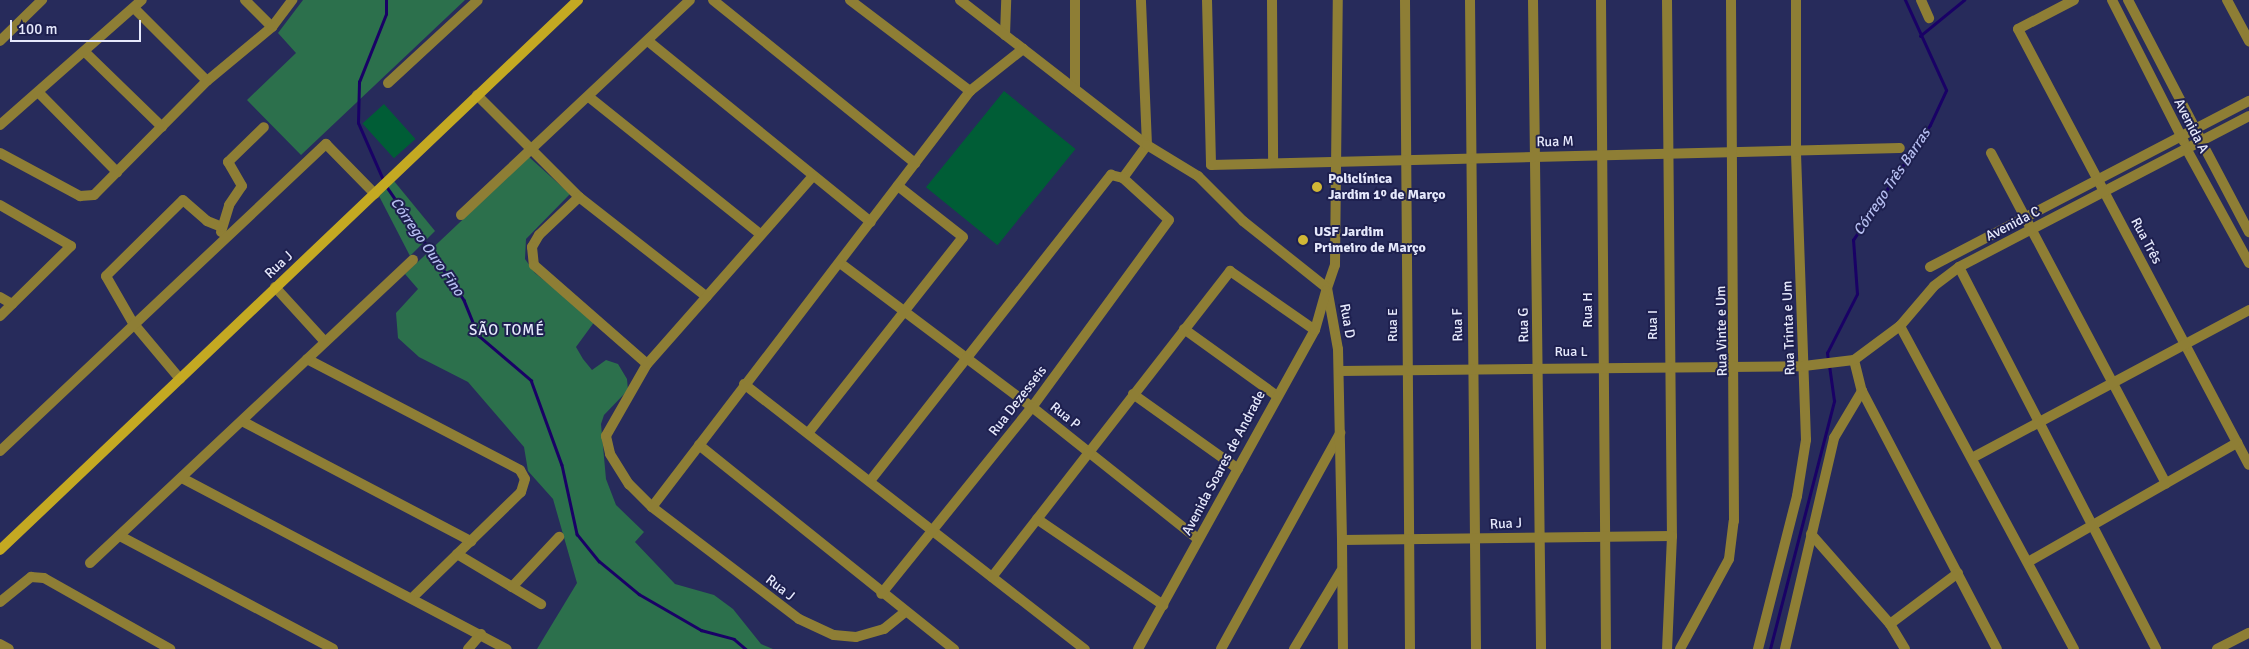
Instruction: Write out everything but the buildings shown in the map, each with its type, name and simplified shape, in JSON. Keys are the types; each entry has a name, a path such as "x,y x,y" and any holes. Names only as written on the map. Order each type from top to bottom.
{"main road":[{"name":"Rua J","path":"0,550 578,0"}],"street":[{"path":"0,41 42,0"},
{"path":"0,125 40,94 142,0"},
{"path":"245,0 272,27"},
{"path":"0,153 80,196 94,195 207,82 272,27 292,0"},
{"path":"388,84 478,0"},
{"path":"461,215 589,97 690,0"},
{"path":"713,0 916,163"},
{"path":"850,0 970,91"},
{"path":"960,0 1146,146 1198,176 1243,221 1327,288"},
{"path":"1006,0 1006,35"},
{"path":"1075,0 1075,90"},
{"path":"870,481 1111,176 1123,178 1146,146 1141,0"},
{"path":"1198,176 1211,165 1207,0"},
{"path":"1272,0 1273,161"},
{"name":"Rua D","path":"1338,0 1334,160 1335,265 1327,288 1338,371 1343,649"},
{"name":"Rua E","path":"1404,0 1410,649"},
{"name":"Rua F","path":"1470,0 1476,649"},
{"name":"Rua G","path":"1533,0 1538,366 1538,536 1541,649"},
{"name":"Rua H","path":"1601,0 1602,366 1606,649"},
{"name":"Rua I","path":"1667,0 1667,364 1672,536 1667,649"},
{"name":"Rua Vinte e Um","path":"1680,649 1729,559 1734,521 1736,367 1731,0"},
{"name":"Rua Trinta e Um","path":"1758,649 1797,496 1806,440 1796,152 1796,0"},
{"path":"1921,0 1929,18"},
{"name":"Rua Três","path":"2074,0 2018,29 2248,461"},
{"name":"Avenida A","path":"2112,0 2187,150 2249,263"},
{"name":"Avenida A","path":"2128,0 2249,232"},
{"path":"2227,0 2249,41"},
{"path":"134,8 207,82"},
{"path":"648,41 871,222"},
{"path":"652,507 744,384 840,263 970,91 1023,49"},
{"path":"86,53 162,127"},
{"path":"40,94 117,172"},
{"path":"477,95 530,152 579,197 707,297"},
{"path":"589,97 760,234"},
{"path":"1930,267 1990,234 2099,182 2249,101"},
{"name":"Avenida C","path":"1854,360 1900,326 1934,286 1959,267 2105,193 2249,116"},
{"path":"220,243 222,227 242,186 228,162 264,127"},
{"path":"0,451 133,323 326,144 378,191"},
{"name":"Rua M","path":"1211,165 1273,161 1601,156 1667,153 1733,155 1900,148"},
{"path":"1991,153 2029,231 2166,483"},
{"path":"579,197 540,235 532,247 534,265 647,364 813,176"},
{"name":"Rua Dezesseis","path":"881,594 930,528 1032,407 1169,220 1123,178"},
{"path":"809,432 963,237 898,186"},
{"path":"180,379 133,323 106,276 183,200 207,221 222,227"},
{"path":"0,205 72,246 0,316"},
{"path":"90,563 413,260"},
{"name":"Rua P","path":"840,263 1032,407 1198,539"},
{"path":"1959,267 2042,424 2090,526 2156,649"},
{"path":"992,576 1230,270 1315,330"},
{"path":"275,287 325,342"},
{"name":"Avenida Soares de Andrade","path":"1138,649 1238,469 1276,395 1315,330 1327,288"},
{"path":"0,297 12,304"},
{"path":"1972,458 2042,424 2249,310"},
{"path":"1900,326 2074,649"},
{"path":"1184,329 1276,395"},
{"path":"307,359 520,470 525,479 521,492 412,598"},
{"path":"1804,366 1854,360 1862,391 1998,649"},
{"name":"Rua J","path":"647,364 606,436 610,454 629,484 652,507 814,628 856,637 884,629 905,612"},
{"name":"Rua L","path":"1338,371 1667,364 1736,367 1804,366"},
{"path":"744,384 809,432 1085,649"},
{"path":"1788,647 1811,534 1834,438 1862,391"},
{"path":"1133,394 1238,469"},
{"path":"242,420 471,540"},
{"path":"1221,649 1340,433"},
{"path":"2028,562 2237,443"},
{"path":"699,445 881,594 954,649"},
{"path":"182,478 507,649"},
{"path":"1037,519 1163,605"},
{"path":"1811,534 1890,624 1905,649"},
{"path":"120,536 333,649"},
{"name":"Rua J","path":"1342,540 1409,541 1474,540 1538,536 1672,536"},
{"path":"512,587 559,537"},
{"path":"457,554 541,604"},
{"path":"1294,649 1341,571"},
{"path":"1890,624 1958,573"},
{"path":"0,602 30,577 44,578 170,649"},
{"path":"2218,649 2249,633"},
{"path":"468,649 481,634"},
{"path":"0,644 9,649"}],"green space":[{"path":"303,0 465,0 301,155 247,100 296,53 278,33"},
{"path":"1004,91 1075,149 997,245 926,187"},
{"path":"384,104 415,139 394,158 362,123"},
{"path":"529,157 570,194 526,239 525,259 535,273 595,321 576,347 592,370 606,360 618,364 627,379 628,390 604,415 601,424 606,479 616,505 644,532 635,542 675,584 714,595 733,609 761,644 773,649 537,649 577,583 553,499 528,471 524,447 468,382 419,357 398,338 396,313 418,289 405,274"},
{"path":"394,181 435,231 410,256 379,196"}],"waterway":[{"name":"Córrego Ouro Fino","path":"383,180 358,123 359,82 386,14 386,0"},
{"name":"Córrego Três Barras","path":"1828,361 1827,353 1857,294 1853,240 1930,125 1946,90 1905,0"},
{"name":"Córrego Três Barras","path":"1920,36 1964,0"},
{"name":"Córrego Ouro Fino","path":"387,187 464,300 478,335 531,380 562,465 577,534 599,561 639,594 701,630 734,639 746,649"},
{"name":"Córrego Três Barras","path":"1770,649 1834,401 1829,366"}],"place":[{"name":"Policlínica Jardim 1º de Março","path":"1317,187"},
{"name":"USF Jardim Primeiro de Março","path":"1303,240"}],"district":[{"name":"SÃO TOMÉ","path":"507,331"}]}
